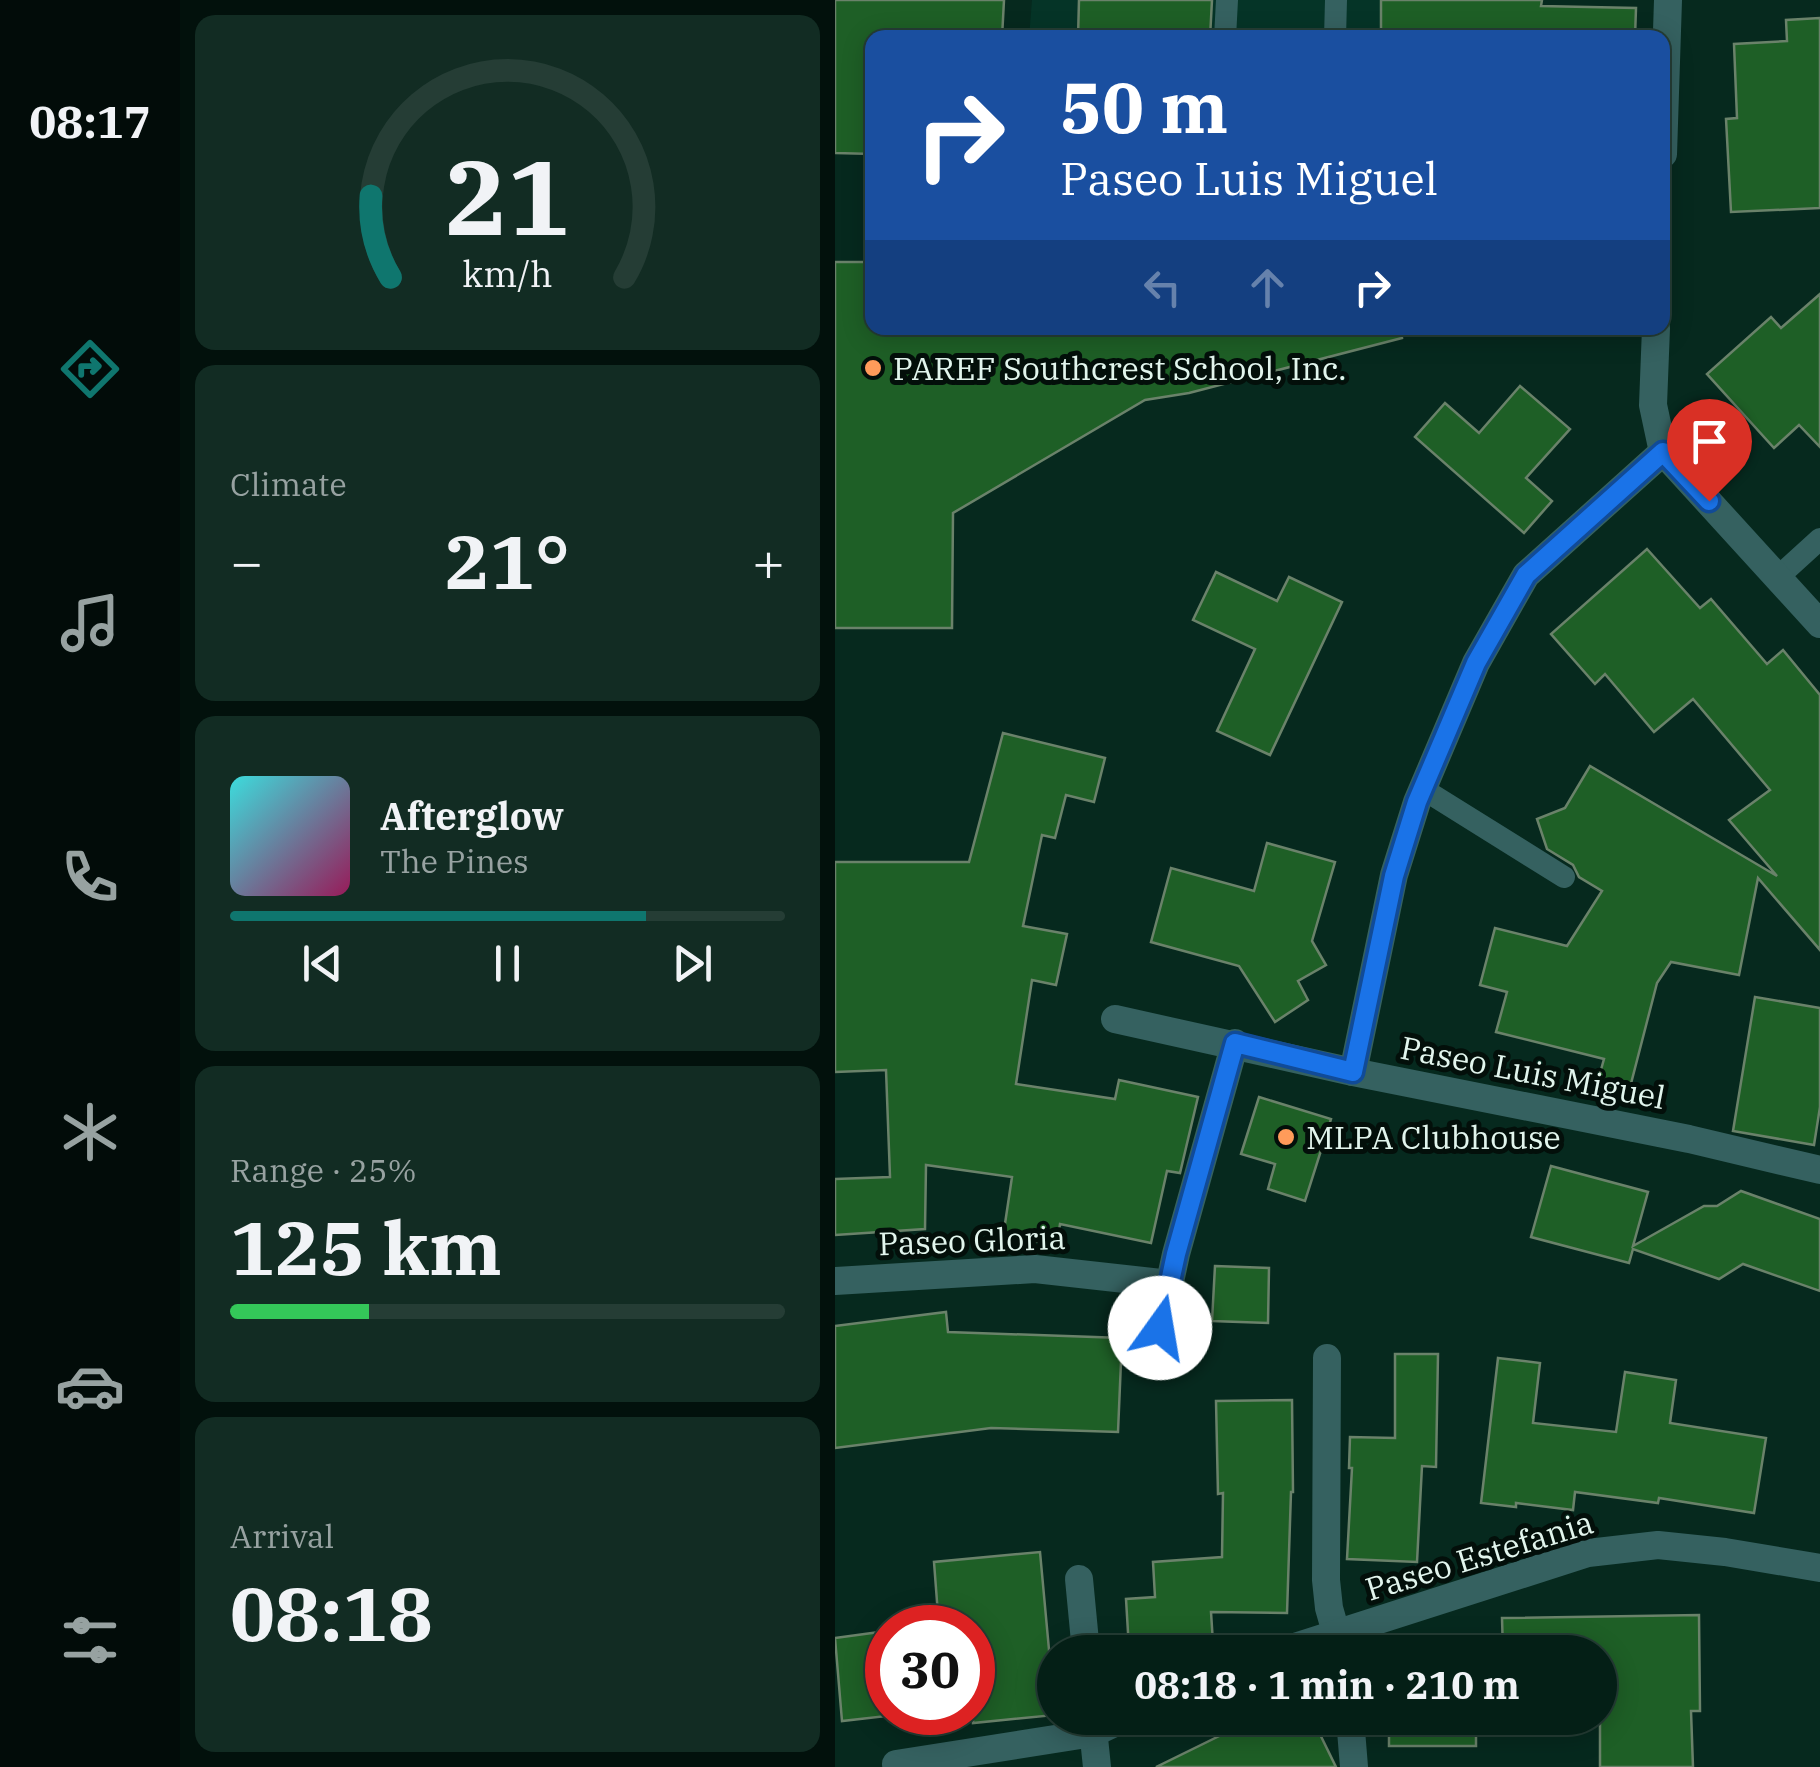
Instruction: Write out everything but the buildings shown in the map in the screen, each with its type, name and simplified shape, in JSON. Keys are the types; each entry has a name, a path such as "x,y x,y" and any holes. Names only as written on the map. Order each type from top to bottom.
{"street":[{"path":"1668,30 1669,0"},
{"path":"1656,335 1653,405 1663,452 1820,624"},
{"path":"1353,1072 1394,876 1423,789 1476,663 1526,575 1663,452"},
{"name":"Paseo Luis Miguel","path":"1115,1019 1820,1170"},
{"path":"1160,1328 1176,1254 1235,1043"},
{"name":"Paseo Gloria","path":"835,1281 1035,1269 1170,1284"},
{"path":"1327,1358 1326,1580 1337,1635"},
{"name":"Paseo Estefania","path":"1362,1635 1587,1554 1658,1545 1820,1568"},
{"path":"1079,1579 1084,1635"},
{"path":"897,1764 1042,1735"},
{"path":"1093,1735 1097,1767"},
{"path":"1351,1735 1354,1767"}],"lane":[{"path":"1225,30 1227,0"},
{"path":"1335,30 1336,0"},
{"path":"1778,578 1820,538"},
{"path":"1423,789 1564,877"}],"shaded area":[{"path":"1032,0 1465,0 1463,30 1030,30"}],"place":[{"name":"PAREF Southcrest School, Inc.","path":"873,368"},
{"name":"MLPA Clubhouse","path":"1286,1137"}],"route":[{"path":"1160,1328 1176,1254 1235,1043 1353,1072 1394,876 1417,802 1476,663 1526,575 1663,452 1709,501"}]}
